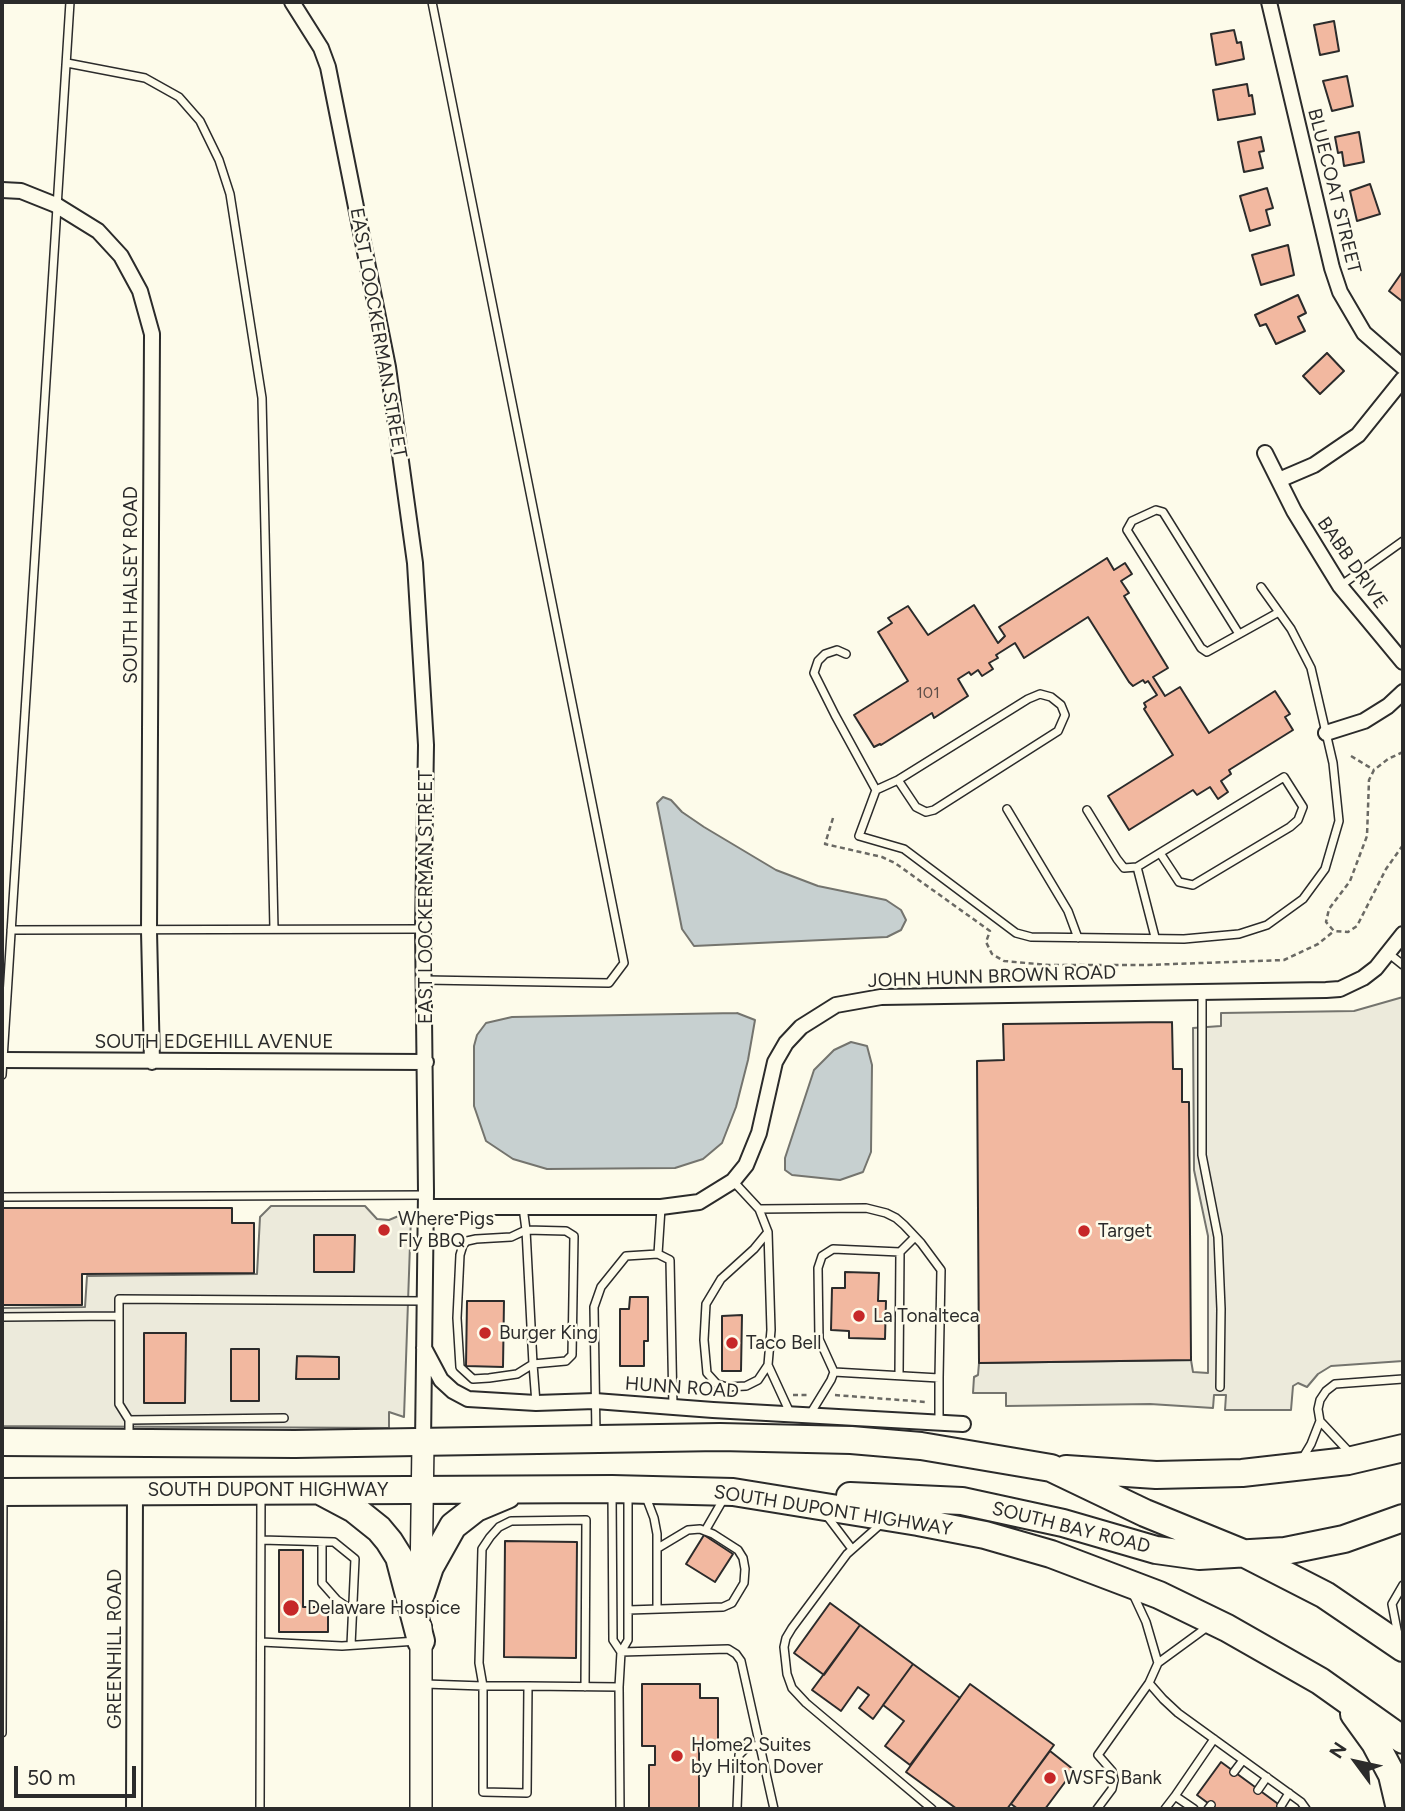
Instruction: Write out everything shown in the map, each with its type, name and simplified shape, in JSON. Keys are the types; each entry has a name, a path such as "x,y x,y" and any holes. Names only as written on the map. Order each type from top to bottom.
{"highway":[{"path":"2,1442 129,1431 423,1443 720,1437 851,1440 920,1446 1051,1468 1156,1475 1242,1473 1297,1467 1356,1459 1403,1448"},
{"path":"1051,1468 1145,1513 1243,1553 1325,1595 1402,1647"},
{"name":"SOUTH DUPONT HIGHWAY","path":"2,1492 628,1489 730,1492 889,1517 1051,1554 1128,1583 1215,1622 1320,1681 1403,1740"},
{"path":"318,1490 354,1509 379,1529 389,1541 399,1557 421,1641"},
{"path":"421,1594 430,1567 453,1526 476,1508 520,1490"},
{"name":"SOUTH BAY ROAD","path":"730,1492 962,1501 1063,1523 1156,1550 1199,1556 1285,1551 1344,1539 1403,1518"},
{"path":"1320,1681 1360,1720 1375,1743 1392,1775 1399,1809"}],"street":[{"name":"EAST LOOCKERMAN STREET","path":"292,2 321,48 328,67 388,367 416,576 426,746 423,929 426,1201 421,1809"},
{"name":"BLUECOAT STREET","path":"1269,2 1340,292 1364,333 1403,367"},
{"name":"SOUTH HALSEY ROAD","path":"2,190 21,191 56,205 98,231 121,256 140,291 152,334 149,931 152,1062"},
{"path":"1279,480 1314,465 1358,435 1403,379"},
{"name":"BABB DRIVE","path":"1265,453 1307,533 1340,586 1403,663"},
{"path":"1326,733 1364,721 1388,706 1403,692"},
{"name":"JOHN HUNN BROWN ROAD","path":"426,1201 523,1206 661,1207 699,1202 733,1181 754,1149 775,1062 786,1043 801,1027 836,1005 881,997 1340,989 1376,968 1403,934"},
{"name":"SOUTH EDGEHILL AVENUE","path":"2,1065 426,1062"},
{"name":"HUNN ROAD","path":"424,1348 441,1380 468,1399 536,1403 595,1401 963,1424"},
{"name":"GREENHILL ROAD","path":"134,1809 135,1490"}],"lane":[{"path":"2,1065 70,2"},
{"path":"425,980 609,983 624,963 432,2"},
{"path":"67,63 145,78 179,97 200,121 219,160 230,194 262,398 274,929"},
{"path":"1239,634 1163,512 1156,510 1132,521 1127,530 1201,648 1207,652 1279,612"},
{"path":"1340,586 1403,541"},
{"path":"898,780 916,807 926,812 934,810 1058,731 1065,715 1051,696 1040,694 1028,699 898,780 876,790 859,836 904,849 1016,933 1031,937 1184,939 1239,934 1267,925 1303,899 1325,869 1339,821 1333,763 1311,668 1279,612 1261,587"},
{"path":"846,654 837,650 825,654 814,673 876,790"},
{"path":"1087,810 1124,868 1137,867 1284,777 1303,807 1298,820 1290,827 1193,885 1179,882 1160,853"},
{"path":"1007,809 1068,911 1078,938"},
{"path":"1137,867 1156,937"},
{"path":"11,930 423,929"},
{"path":"1388,953 1403,965"},
{"path":"1202,991 1202,1155 1218,1237 1220,1387"},
{"path":"733,1181 759,1209 768,1232 771,1331 768,1365 758,1380 746,1386 727,1387 717,1384 707,1373 704,1340 706,1304 721,1279 754,1249 768,1232"},
{"path":"2,1197 426,1201"},
{"path":"523,1206 536,1403"},
{"path":"658,1254 661,1207"},
{"path":"759,1209 866,1208 896,1218 935,1260 942,1274 939,1423"},
{"path":"526,1230 566,1231 574,1236 572,1356 566,1361 533,1364 517,1374 473,1379 460,1367 457,1318 460,1255 463,1245 476,1239 510,1237 526,1230"},
{"path":"899,1374 900,1252 915,1237"},
{"path":"809,1416 834,1372 819,1339 819,1262 825,1252 833,1249 900,1252"},
{"path":"596,1440 594,1307 601,1287 626,1256 658,1254 670,1260 673,1407"},
{"path":"284,1418 129,1431 119,1404 119,1299 424,1301"},
{"path":"2,1317 119,1316"},
{"path":"768,1365 791,1415"},
{"path":"834,1372 939,1378"},
{"path":"1297,1467 1311,1444 1320,1421 1320,1399 1326,1391 1335,1384 1403,1379"},
{"path":"1320,1421 1356,1459"},
{"path":"628,1489 654,1518 658,1548 657,1609"},
{"path":"620,1809 619,1687 621,1651 628,1640 628,1489"},
{"path":"621,1651 613,1640 628,1489"},
{"path":"260,1809 261,1490"},
{"path":"2,1492 2,1733"},
{"path":"705,1531 730,1492"},
{"path":"820,1506 852,1549"},
{"path":"889,1517 852,1549 786,1638 784,1656 792,1688 806,1703 932,1809"},
{"path":"528,1686 527,1793 483,1792 483,1686 479,1662 482,1549 499,1527 511,1521 586,1520 585,1686"},
{"path":"628,1610 723,1607 738,1596 744,1583 745,1569 743,1558 730,1545 700,1529 688,1530 658,1548"},
{"path":"261,1539 334,1542 355,1559 351,1645"},
{"path":"322,1542 322,1583 337,1600 353,1611"},
{"path":"1128,1583 1146,1622 1158,1663"},
{"path":"1402,1647 1392,1604 1403,1585"},
{"path":"1097,1809 1112,1789 1114,1780 1112,1771 1098,1755 1149,1683 1158,1663 1215,1622"},
{"path":"261,1642 351,1645 421,1641"},
{"path":"621,1651 728,1649 736,1654 741,1661 774,1809"},
{"path":"1149,1683 1178,1713 1289,1793 1306,1809"},
{"path":"421,1684 619,1687"},
{"path":"1165,1809 1214,1739"},
{"path":"737,1809 739,1755 747,1748 760,1745"},
{"path":"1234,1772 1243,1760"},
{"path":"1258,1790 1267,1777"},
{"path":"1281,1806 1289,1793"},
{"path":"1175,1796 1194,1809"}],"path":[{"path":"1403,751 1374,770 1369,780 1367,836 1350,881 1329,909 1326,922 1334,931 1348,932 1357,926 1386,869 1403,845"},
{"path":"1351,755 1374,770"}],"shaded area":[{"path":"663,797 671,800 682,812 704,827 776,870 818,886 886,900 901,910 906,920 901,930 887,937 694,946 682,929 657,803"},
{"path":"1403,997 1403,1361 1331,1366 1318,1374 1307,1387 1298,1383 1293,1386 1291,1410 1225,1410 1226,1395 1214,1395 1213,1408 1150,1404 1006,1406 1006,1393 973,1393 974,1377 978,1375 979,1363 1191,1360 1193,1372 1208,1373 1208,1236 1194,1170 1193,1028 1221,1026 1221,1013 1354,1011"},
{"path":"737,1013 755,1020 748,1060 736,1107 722,1143 703,1159 675,1168 547,1169 513,1159 486,1141 474,1106 474,1046 477,1035 486,1023 512,1017"},
{"path":"851,1042 867,1046 872,1065 871,1152 863,1172 840,1180 792,1175 785,1170 785,1158 814,1070 834,1050"},
{"path":"271,1206 365,1206 377,1219 389,1220 408,1212 411,1216 404,1417 389,1412 389,1428 2,1426 2,1308 85,1307 87,1276 257,1274 260,1217"}],"building":[{"path":"1334,21 1339,51 1320,55 1314,25"},
{"path":"1234,30 1237,43 1241,42 1244,59 1216,65 1211,34"},
{"path":"1347,76 1353,106 1332,111 1323,81"},
{"path":"1247,84 1255,114 1218,120 1213,90"},
{"path":"1359,132 1364,162 1344,166 1342,152 1338,153 1335,137"},
{"path":"1261,137 1264,151 1259,152 1263,168 1244,172 1238,142"},
{"path":"1370,184 1380,214 1357,221 1350,191"},
{"path":"1267,188 1273,208 1266,210 1270,225 1250,231 1240,196"},
{"path":"1288,245 1294,275 1261,285 1252,255"},
{"path":"1403,271 1403,302 1389,291"},
{"path":"1298,295 1306,313 1298,317 1305,331 1276,344 1266,324 1260,326 1255,315"},
{"path":"1327,353 1344,371 1320,394 1303,376"},
{"path":"1107,558 1114,570 1125,563 1132,574 1121,581 1129,593 1124,596 1168,668 1153,677 1165,696 1180,687 1209,733 1275,691 1290,714 1285,717 1293,730 1229,770 1231,774 1221,781 1228,792 1218,799 1210,787 1197,795 1193,790 1129,830 1108,796 1173,755 1144,709 1144,703 1157,695 1148,681 1145,683 1143,680 1133,686 1129,682 1088,617 1024,658 1015,643 996,655 998,658 989,663 993,669 982,676 978,670 958,679 968,696 934,718 932,713 874,747 854,715 908,681 878,632 892,623 888,618 908,606 928,635 974,605 998,643 1005,636 999,627"},
{"name":"Target","path":"1172,1022 1173,1069 1182,1069 1182,1102 1189,1102 1191,1360 979,1363 977,1061 1004,1060 1003,1024"},
{"path":"2,1208 232,1208 232,1223 254,1223 254,1273 82,1274 82,1305 2,1305"},
{"path":"314,1235 355,1235 354,1272 314,1272"},
{"name":"La Tonalteca","path":"845,1272 879,1273 878,1301 886,1301 885,1339 849,1338 849,1331 831,1330 832,1288 845,1288"},
{"path":"630,1297 648,1297 648,1341 644,1341 644,1366 620,1366 620,1309 629,1309"},
{"name":"Burger King","path":"467,1301 504,1301 503,1367 466,1366"},
{"name":"Taco Bell","path":"742,1315 741,1371 722,1371 722,1316"},
{"path":"144,1333 186,1333 185,1403 144,1403"},
{"path":"231,1349 259,1349 259,1401 231,1401"},
{"path":"297,1356 339,1357 339,1379 296,1379"},
{"path":"704,1535 733,1554 715,1582 686,1564"},
{"path":"505,1541 577,1542 576,1658 504,1657"},
{"path":"279,1550 303,1550 303,1607 328,1607 328,1632 279,1632"},
{"path":"830,1603 860,1625 824,1675 794,1653"},
{"path":"860,1625 913,1664 873,1719 859,1708 869,1695 858,1687 841,1711 812,1690"},
{"path":"913,1664 960,1698 910,1765 885,1746 904,1721 883,1705"},
{"name":"Home2 Suites by Hilton Dover","path":"642,1684 700,1684 700,1698 718,1698 718,1744 699,1744 699,1809 649,1809 649,1765 655,1765 655,1746 642,1746"},
{"path":"970,1684 1054,1745 1007,1809 957,1809 906,1772"},
{"path":"1050,1751 1074,1770 1045,1809 1018,1809 1011,1804"},
{"path":"1221,1762 1285,1809 1216,1809 1197,1795"}],"place":[{"name":"Where Pigs Fly BBQ","path":"384,1230"},
{"name":"Target","path":"1084,1231"},
{"name":"La Tonalteca","path":"859,1316"},
{"name":"Burger King","path":"485,1333"},
{"name":"Taco Bell","path":"732,1343"},
{"name":"Delaware Hospice","path":"291,1608"},
{"name":"Home2 Suites by Hilton Dover","path":"677,1756"},
{"name":"WSFS Bank","path":"1050,1778"}]}
